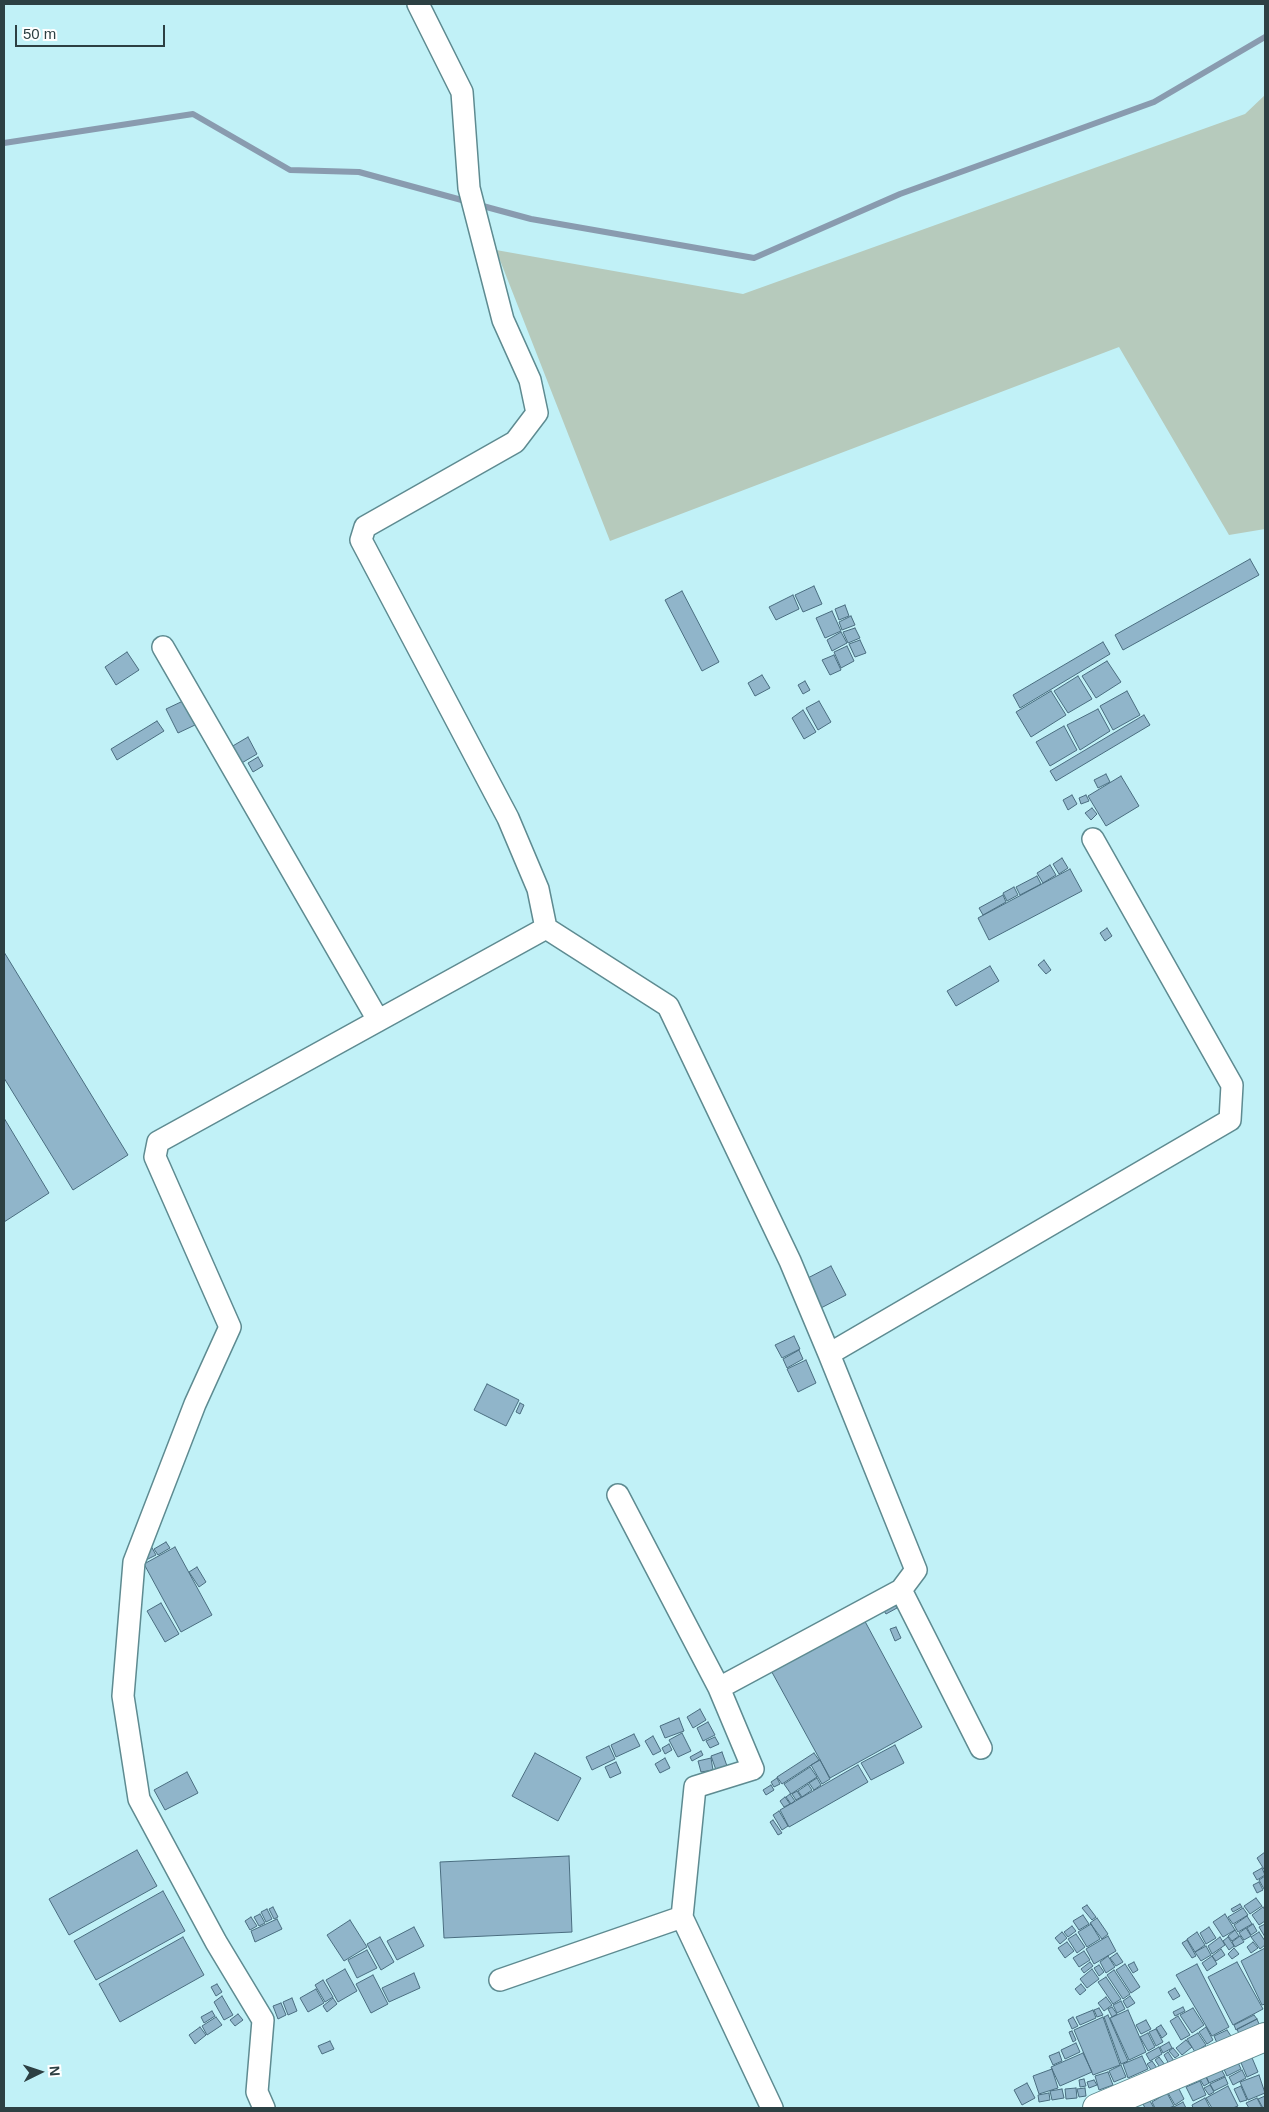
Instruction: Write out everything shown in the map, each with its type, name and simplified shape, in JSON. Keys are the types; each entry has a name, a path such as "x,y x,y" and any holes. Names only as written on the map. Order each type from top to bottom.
{"street":[{"path":"418,4 462,92 469,188 503,320 530,380 537,413 515,442 365,527 360,540 508,818 538,889 546,928 668,1006 790,1261 916,1570 902,1590 719,1688"},
{"path":"163,647 378,1020"},
{"path":"829,1354 1230,1120 1232,1085 1093,839"},
{"path":"264,2108 257,2092 263,2020 216,1942 139,1799 123,1696 134,1562 195,1404 230,1327 155,1157 158,1142 546,928"},
{"path":"618,1495 719,1688 753,1769 695,1787 682,1917 772,2108"},
{"path":"902,1590 981,1748"},
{"path":"500,1980 682,1917"},
{"path":"1097,2108 1265,2038"}],"green space":[{"path":"1265,95 1265,529 1229,535 1119,347 610,541 496,250 743,294 1245,114"}],"building":[{"path":"1250,559 1259,575 1123,650 1115,635"},
{"path":"814,586 822,604 803,612 795,595"},
{"path":"682,591 719,662 702,671 665,600"},
{"path":"793,595 799,609 776,620 769,607"},
{"path":"845,605 849,616 839,620 835,609"},
{"path":"832,611 841,631 825,638 816,618"},
{"path":"851,616 855,625 842,630 839,622"},
{"path":"855,628 860,638 848,643 843,632"},
{"path":"841,632 847,643 832,651 827,640"},
{"path":"860,640 866,653 855,657 849,644"},
{"path":"1103,642 1110,654 1020,708 1013,695"},
{"path":"847,646 854,661 841,668 834,652"},
{"path":"127,652 139,670 116,685 105,667"},
{"path":"834,655 841,670 830,675 822,660"},
{"path":"1107,661 1121,682 1096,698 1082,676"},
{"path":"762,675 770,688 755,696 748,683"},
{"path":"1078,676 1092,699 1068,713 1054,691"},
{"path":"805,681 810,690 803,694 798,685"},
{"path":"1051,691 1066,715 1031,737 1016,712"},
{"path":"1127,691 1140,715 1113,730 1100,706"},
{"path":"183,701 195,725 178,733 166,709"},
{"path":"819,701 831,722 818,730 806,708"},
{"path":"1098,709 1110,731 1080,750 1067,725"},
{"path":"803,710 816,732 804,739 792,718"},
{"path":"1144,715 1150,725 1056,781 1050,771"},
{"path":"157,721 164,731 117,760 111,749"},
{"path":"1064,726 1077,750 1050,766 1036,742"},
{"path":"248,737 257,754 240,764 231,747"},
{"path":"258,757 263,766 253,772 248,763"},
{"path":"1106,774 1110,782 1098,788 1094,780"},
{"path":"1121,776 1139,806 1106,826 1088,796"},
{"path":"1072,795 1077,804 1068,810 1063,800"},
{"path":"1086,795 1089,801 1081,804 1079,798"},
{"path":"1092,808 1097,814 1091,820 1085,813"},
{"path":"1062,858 1068,868 1059,874 1053,864"},
{"path":"1050,865 1056,875 1043,883 1037,873"},
{"path":"1070,869 1082,891 989,940 978,918"},
{"path":"1037,876 1041,884 1020,895 1016,887"},
{"path":"1014,887 1018,895 1007,901 1003,893"},
{"path":"1003,895 1006,902 983,915 979,908"},
{"path":"1107,928 1112,936 1105,941 1100,933"},
{"path":"4,952 128,1155 73,1190 4,1078"},
{"path":"1044,960 1051,970 1046,974 1038,965"},
{"path":"990,966 999,981 956,1006 947,991"},
{"path":"4,1118 49,1193 4,1222"},
{"path":"831,1266 846,1295 819,1309 804,1280"},
{"path":"794,1336 800,1349 782,1358 775,1345"},
{"path":"799,1350 803,1359 787,1368 783,1359"},
{"path":"806,1360 816,1383 798,1392 787,1369"},
{"path":"487,1384 519,1400 506,1426 474,1410"},
{"path":"520,1403 524,1405 520,1414 516,1412"},
{"path":"166,1542 170,1548 158,1555 154,1549"},
{"path":"151,1546 156,1555 146,1560 142,1551"},
{"path":"175,1547 212,1615 181,1632 144,1564"},
{"path":"197,1567 206,1582 199,1587 189,1572"},
{"path":"891,1598 897,1608 886,1614 880,1604"},
{"path":"161,1603 179,1634 165,1642 147,1611"},
{"path":"861,1614 922,1727 830,1778 768,1665"},
{"path":"896,1627 901,1638 895,1641 890,1629"},
{"path":"700,1709 706,1720 693,1728 687,1717"},
{"path":"679,1718 684,1731 665,1738 660,1726"},
{"path":"708,1722 715,1735 703,1741 697,1728"},
{"path":"682,1733 691,1751 678,1757 669,1740"},
{"path":"634,1734 640,1746 616,1757 611,1745"},
{"path":"653,1736 661,1751 653,1755 645,1741"},
{"path":"715,1737 719,1744 710,1748 706,1741"},
{"path":"669,1744 672,1750 665,1754 662,1748"},
{"path":"895,1745 904,1763 871,1780 861,1763"},
{"path":"609,1746 615,1759 592,1770 586,1757"},
{"path":"701,1751 703,1755 692,1761 690,1757"},
{"path":"722,1752 727,1766 716,1770 711,1756"},
{"path":"535,1753 581,1778 558,1821 512,1796"},
{"path":"814,1753 819,1760 782,1784 777,1777"},
{"path":"665,1758 670,1768 660,1773 655,1764"},
{"path":"711,1758 713,1770 701,1772 698,1761"},
{"path":"820,1760 830,1779 822,1784 811,1765"},
{"path":"616,1762 621,1773 610,1778 605,1767"},
{"path":"858,1765 868,1782 789,1827 780,1810"},
{"path":"810,1767 817,1777 791,1794 784,1784"},
{"path":"187,1772 198,1793 165,1810 154,1790"},
{"path":"777,1778 780,1784 774,1787 771,1782"},
{"path":"817,1778 821,1785 814,1790 809,1783"},
{"path":"808,1784 812,1790 802,1797 798,1791"},
{"path":"771,1785 774,1790 766,1795 763,1790"},
{"path":"797,1791 801,1797 796,1800 792,1794"},
{"path":"790,1794 795,1801 791,1804 786,1797"},
{"path":"785,1797 790,1804 784,1807 780,1801"},
{"path":"779,1811 788,1826 782,1830 773,1815"},
{"path":"773,1820 782,1833 778,1835 770,1822"},
{"path":"137,1850 157,1886 69,1935 49,1899"},
{"path":"1265,1852 1265,1871 1257,1858"},
{"path":"569,1856 572,1932 444,1938 440,1862"},
{"path":"1262,1868 1265,1875 1257,1880 1253,1873"},
{"path":"1265,1876 1265,1888 1264,1889 1259,1880"},
{"path":"1259,1882 1263,1890 1257,1893 1253,1885"},
{"path":"163,1891 185,1931 96,1980 74,1941"},
{"path":"1256,1898 1262,1906 1250,1914 1244,1906"},
{"path":"1240,1904 1242,1907 1233,1912 1231,1909"},
{"path":"1087,1905 1096,1917 1092,1920 1082,1908"},
{"path":"273,1907 278,1917 274,1919 269,1909"},
{"path":"1263,1907 1265,1910 1265,1921 1259,1925 1252,1915"},
{"path":"1243,1908 1248,1915 1233,1924 1228,1917"},
{"path":"267,1909 272,1919 266,1922 261,1912"},
{"path":"260,1914 265,1923 259,1926 254,1917"},
{"path":"1225,1914 1235,1930 1223,1937 1213,1922"},
{"path":"1083,1915 1089,1924 1079,1930 1073,1921"},
{"path":"1247,1916 1252,1924 1238,1932 1234,1925"},
{"path":"251,1917 257,1926 250,1930 245,1921"},
{"path":"1097,1918 1108,1934 1102,1939 1090,1923"},
{"path":"277,1919 282,1929 255,1942 251,1931"},
{"path":"350,1920 367,1947 344,1961 327,1935"},
{"path":"1091,1924 1100,1939 1087,1947 1078,1932"},
{"path":"1253,1924 1257,1931 1251,1935 1247,1928"},
{"path":"1265,1924 1265,1937 1259,1927"},
{"path":"1072,1926 1076,1931 1068,1937 1064,1932"},
{"path":"414,1927 424,1946 397,1960 387,1941"},
{"path":"1209,1927 1216,1938 1206,1944 1200,1933"},
{"path":"1246,1928 1251,1936 1244,1940 1239,1933"},
{"path":"1235,1930 1239,1936 1232,1941 1228,1936"},
{"path":"1062,1932 1067,1938 1060,1944 1055,1938"},
{"path":"1197,1932 1205,1945 1195,1952 1187,1939"},
{"path":"1259,1932 1265,1941 1265,1945 1260,1949 1251,1937"},
{"path":"1076,1934 1085,1947 1077,1953 1068,1939"},
{"path":"1108,1936 1116,1951 1094,1964 1086,1949"},
{"path":"1240,1936 1244,1942 1235,1947 1232,1942"},
{"path":"183,1937 204,1975 120,2022 99,1984"},
{"path":"380,1937 394,1962 381,1970 367,1944"},
{"path":"1220,1937 1225,1945 1212,1954 1208,1946"},
{"path":"1228,1937 1234,1946 1229,1950 1223,1941"},
{"path":"1187,1940 1196,1956 1192,1958 1182,1943"},
{"path":"1067,1942 1074,1951 1065,1958 1058,1948"},
{"path":"1253,1942 1258,1948 1251,1953 1247,1947"},
{"path":"1206,1946 1211,1955 1201,1961 1195,1952"},
{"path":"1234,1948 1239,1954 1232,1959 1228,1954"},
{"path":"1265,1948 1265,2004 1262,2005 1241,1961"},
{"path":"1221,1949 1225,1955 1216,1961 1212,1956"},
{"path":"367,1950 377,1968 357,1978 348,1960"},
{"path":"1084,1951 1090,1960 1079,1967 1073,1958"},
{"path":"1117,1953 1123,1962 1116,1966 1110,1958"},
{"path":"1108,1956 1115,1967 1106,1973 1100,1962"},
{"path":"1212,1956 1217,1964 1207,1971 1202,1963"},
{"path":"1090,1962 1093,1966 1084,1973 1081,1969"},
{"path":"1134,1962 1138,1970 1133,1973 1128,1965"},
{"path":"1237,1962 1263,2009 1233,2025 1208,1977"},
{"path":"1125,1964 1140,1987 1131,1993 1116,1970"},
{"path":"1197,1964 1229,2027 1212,2036 1176,1975"},
{"path":"1099,1965 1104,1972 1099,1976 1094,1968"},
{"path":"345,1969 357,1991 338,2002 326,1980"},
{"path":"1092,1969 1099,1979 1087,1988 1080,1979"},
{"path":"1114,1970 1130,1994 1123,1999 1107,1975"},
{"path":"414,1973 420,1988 389,2002 382,1988"},
{"path":"373,1975 388,2004 371,2013 356,1984"},
{"path":"1106,1977 1121,1999 1113,2004 1098,1982"},
{"path":"323,1980 333,1997 325,2002 315,1985"},
{"path":"217,1984 222,1992 216,1996 211,1987"},
{"path":"1081,1984 1086,1990 1080,1995 1075,1989"},
{"path":"1175,1988 1180,1996 1173,2000 1168,1992"},
{"path":"316,1989 324,2003 308,2012 300,1998"},
{"path":"222,1996 233,2015 224,2020 214,2002"},
{"path":"1130,1996 1135,2003 1127,2008 1123,2001"},
{"path":"1106,1997 1112,2005 1104,2011 1098,2003"},
{"path":"292,1998 297,2011 288,2015 283,2002"},
{"path":"333,1998 337,2004 327,2012 323,2006"},
{"path":"1121,2001 1125,2009 1117,2013 1113,2005"},
{"path":"281,2003 286,2015 278,2019 273,2006"},
{"path":"1112,2007 1117,2014 1112,2017 1108,2009"},
{"path":"1183,2007 1185,2011 1175,2016 1173,2012"},
{"path":"1099,2008 1103,2015 1097,2017 1094,2010"},
{"path":"1193,2008 1204,2025 1192,2033 1180,2015"},
{"path":"1093,2010 1096,2018 1080,2025 1076,2017"},
{"path":"1128,2010 1146,2052 1129,2060 1110,2018"},
{"path":"212,2011 215,2016 204,2023 201,2017"},
{"path":"238,2014 243,2020 235,2026 230,2020"},
{"path":"1108,2015 1128,2061 1121,2064 1104,2017"},
{"path":"1254,2015 1257,2019 1236,2030 1234,2025"},
{"path":"1178,2016 1190,2035 1181,2040 1170,2021"},
{"path":"216,2017 222,2025 207,2035 202,2026"},
{"path":"1073,2017 1078,2026 1072,2029 1068,2020"},
{"path":"1103,2017 1120,2065 1093,2075 1074,2030"},
{"path":"1257,2019 1259,2024 1239,2034 1237,2029"},
{"path":"1146,2020 1151,2029 1141,2034 1136,2025"},
{"path":"1161,2025 1167,2034 1162,2038 1156,2028"},
{"path":"200,2027 206,2035 195,2044 189,2035"},
{"path":"1206,2027 1213,2040 1207,2044 1199,2032"},
{"path":"1156,2029 1163,2042 1156,2046 1149,2032"},
{"path":"1227,2030 1231,2036 1217,2043 1214,2036"},
{"path":"1072,2031 1076,2040 1073,2042 1069,2032"},
{"path":"1148,2033 1155,2047 1148,2051 1140,2037"},
{"path":"1198,2033 1206,2045 1195,2052 1187,2039"},
{"path":"1186,2040 1192,2047 1182,2055 1176,2048"},
{"path":"330,2041 334,2049 322,2054 318,2046"},
{"path":"1169,2042 1172,2048 1163,2053 1160,2047"},
{"path":"1076,2043 1080,2052 1065,2059 1061,2050"},
{"path":"1159,2047 1162,2054 1150,2061 1146,2054"},
{"path":"1173,2048 1179,2055 1175,2058 1169,2051"},
{"path":"1059,2052 1062,2061 1053,2065 1049,2056"},
{"path":"1168,2052 1174,2061 1169,2064 1164,2055"},
{"path":"1083,2053 1092,2072 1060,2086 1051,2067"},
{"path":"1250,2053 1258,2072 1247,2077 1239,2058"},
{"path":"1142,2056 1148,2069 1128,2078 1123,2064"},
{"path":"1159,2057 1165,2065 1161,2069 1155,2060"},
{"path":"1236,2058 1241,2069 1227,2076 1222,2065"},
{"path":"1152,2061 1157,2068 1152,2071 1147,2064"},
{"path":"1121,2065 1126,2077 1114,2082 1109,2071"},
{"path":"1220,2067 1225,2076 1209,2083 1205,2074"},
{"path":"1052,2069 1058,2088 1039,2094 1033,2076"},
{"path":"1242,2070 1246,2078 1233,2085 1229,2077"},
{"path":"1108,2072 1113,2085 1099,2090 1095,2076"},
{"path":"1204,2073 1209,2083 1204,2086 1198,2076"},
{"path":"1259,2075 1265,2093 1248,2100 1240,2082"},
{"path":"1225,2077 1228,2084 1214,2091 1210,2084"},
{"path":"1084,2079 1086,2086 1080,2087 1079,2080"},
{"path":"1094,2080 1097,2085 1089,2088 1087,2082"},
{"path":"1200,2081 1206,2095 1193,2101 1186,2087"},
{"path":"1027,2083 1035,2098 1022,2105 1014,2090"},
{"path":"1210,2085 1214,2092 1209,2095 1204,2088"},
{"path":"1228,2086 1238,2106 1233,2108 1212,2108 1206,2098"},
{"path":"1241,2086 1247,2100 1240,2102 1234,2089"},
{"path":"1178,2087 1184,2099 1175,2105 1168,2093"},
{"path":"1076,2088 1077,2098 1066,2099 1065,2089"},
{"path":"1085,2088 1086,2096 1079,2097 1077,2089"},
{"path":"1062,2089 1064,2098 1052,2100 1050,2091"},
{"path":"1049,2093 1050,2100 1039,2102 1038,2095"},
{"path":"1167,2093 1174,2106 1155,2108 1152,2102"},
{"path":"1265,2096 1265,2108 1263,2108 1258,2099"},
{"path":"1205,2098 1210,2108 1193,2108 1192,2105"},
{"path":"1257,2098 1262,2108 1249,2108 1246,2103"},
{"path":"1150,2101 1154,2108 1145,2108 1143,2104"},
{"path":"1183,2102 1186,2108 1172,2108"}],"waterway":[{"path":"479,205 531,219 754,258 900,194 1154,102 1265,37"},
{"path":"4,143 193,114 290,170 359,172 469,202"}]}
